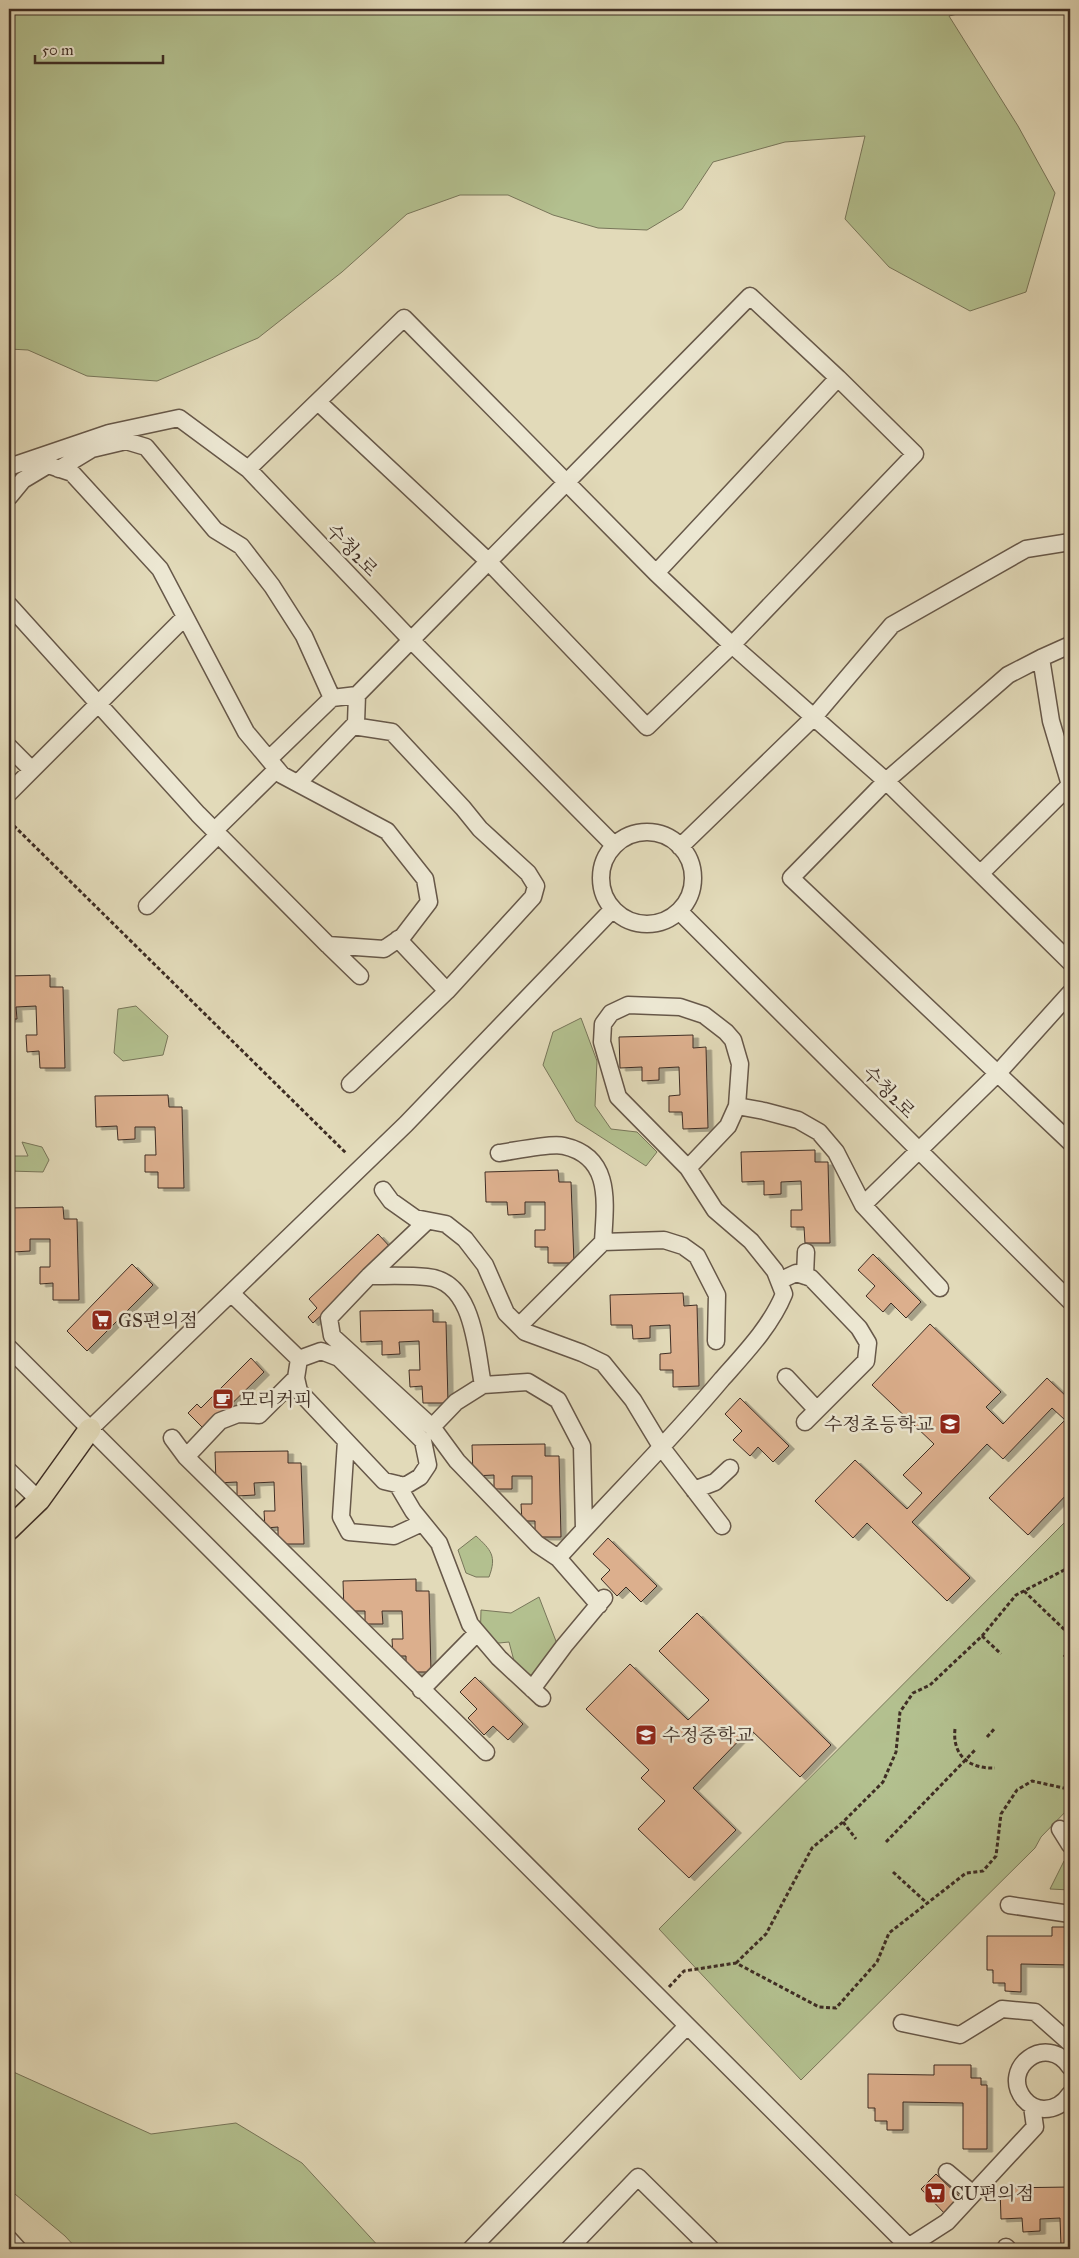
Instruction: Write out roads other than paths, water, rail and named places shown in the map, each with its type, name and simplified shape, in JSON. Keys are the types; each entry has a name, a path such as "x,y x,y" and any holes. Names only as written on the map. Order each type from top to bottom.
{"main road":[{"path":"9,1529 39,1500 90,1429"}],"street":[{"path":"147,906 216,832 332,698 357,696 488,561 750,296 838,378 915,454 732,646 647,727 488,561 318,402"},
{"path":"248,469 404,318 656,573 732,646 886,781 1070,962"},
{"path":"656,573 838,378"},
{"name":"수청2로","path":"9,467 109,433 179,418 248,469 412,641 614,845"},
{"path":"59,469 92,449 126,441 146,447 214,530 241,546 272,586 304,636 332,698"},
{"path":"9,497 23,480 48,465 72,473 160,569 246,732 273,764 282,774 386,831 425,879 429,902 398,939 384,949 328,945"},
{"path":"680,847 813,718 892,625 1026,549 1070,542"},
{"path":"9,605 216,832 360,976"},
{"path":"9,793 185,617"},
{"path":"1070,645 1008,675 886,781 791,878 1070,1142"},
{"path":"981,873 1070,785 1051,721 1041,658"},
{"path":"298,783 356,723 357,696"},
{"path":"350,1084 446,991 533,897 536,886 528,873 480,829 463,808 392,732 353,726"},
{"path":"9,747 32,770"},
{"path":"647,832 671,839 680,847 688,856 693,879 686,902 679,912 667,920 653,924 638,924 624,919 612,910 605,898 601,877 606,856 614,845 629,835 647,832"},
{"path":"90,1429 406,1124 612,910"},
{"name":"수청2로","path":"679,912 1070,1301"},
{"path":"398,939 446,991"},
{"path":"863,1205 998,1073 1070,993"},
{"path":"558,1558 662,1448 748,1350 777,1310 784,1294 775,1271 751,1242 715,1210 688,1168 618,1097 602,1042 603,1024 612,1014 628,1005 680,1007 704,1015 733,1040 740,1064 737,1106 728,1126 688,1168"},
{"path":"737,1106 798,1120 819,1132 836,1152 863,1205 940,1288"},
{"path":"499,1153 562,1145 579,1152 594,1164 602,1178 605,1192 603,1242 519,1326"},
{"path":"383,1190 391,1201 415,1218 426,1222 446,1224 465,1239 485,1265 506,1313 525,1332 582,1353 603,1363 633,1400 662,1448 722,1526"},
{"path":"299,1359 296,1378 299,1391 384,1481 405,1486 420,1477 428,1465 424,1441 339,1358 333,1348 329,1318 369,1276 426,1222"},
{"path":"603,1242 664,1240 683,1246 697,1256 717,1295 716,1341"},
{"path":"805,1276 806,1252"},
{"path":"779,1281 796,1273 811,1278 859,1328 868,1343 866,1361 811,1416 786,1377"},
{"path":"369,1276 428,1276 445,1282 460,1296 470,1316 483,1385"},
{"path":"231,1293 299,1359"},
{"path":"9,1348 908,2248 947,2222 1035,2127 1032,2106 1019,2092 1017,2083 1022,2065 1028,2058 1046,2052 1067,2058"},
{"path":"299,1359 333,1348"},
{"path":"333,1348 432,1427 457,1461 536,1544 558,1558 602,1601 564,1646 537,1694 500,1658 470,1624 439,1543 422,1523 397,1484"},
{"path":"186,1457 220,1421 238,1414 259,1415 296,1378"},
{"path":"432,1427 456,1402 483,1385 528,1382 558,1400 582,1446 584,1529"},
{"path":"172,1438 186,1457 486,1752"},
{"path":"346,1442 341,1517 349,1532 394,1536 422,1523"},
{"path":"694,1490 715,1482 730,1468"},
{"path":"9,1471 39,1500"},
{"path":"421,1690 477,1633"},
{"path":"1060,1829 1070,1845"},
{"path":"1009,1905 1070,1914"},
{"path":"902,2023 960,2035 1002,2009 1035,2012 1070,2043"},
{"path":"471,2249 687,2026"},
{"path":"1032,2106 1050,2109 1069,2099"},
{"path":"947,2172 973,2194"},
{"path":"569,2249 638,2177 711,2249"},
{"path":"9,2239 18,2249"}],"place":[{"name":"GS편의점","path":"102,1320"},
{"name":"모리커피","path":"223,1399"},
{"name":"수정초등학교","path":"950,1424"},
{"name":"수정중학교","path":"646,1735"},
{"name":"CU편의점","path":"935,2193"}]}
